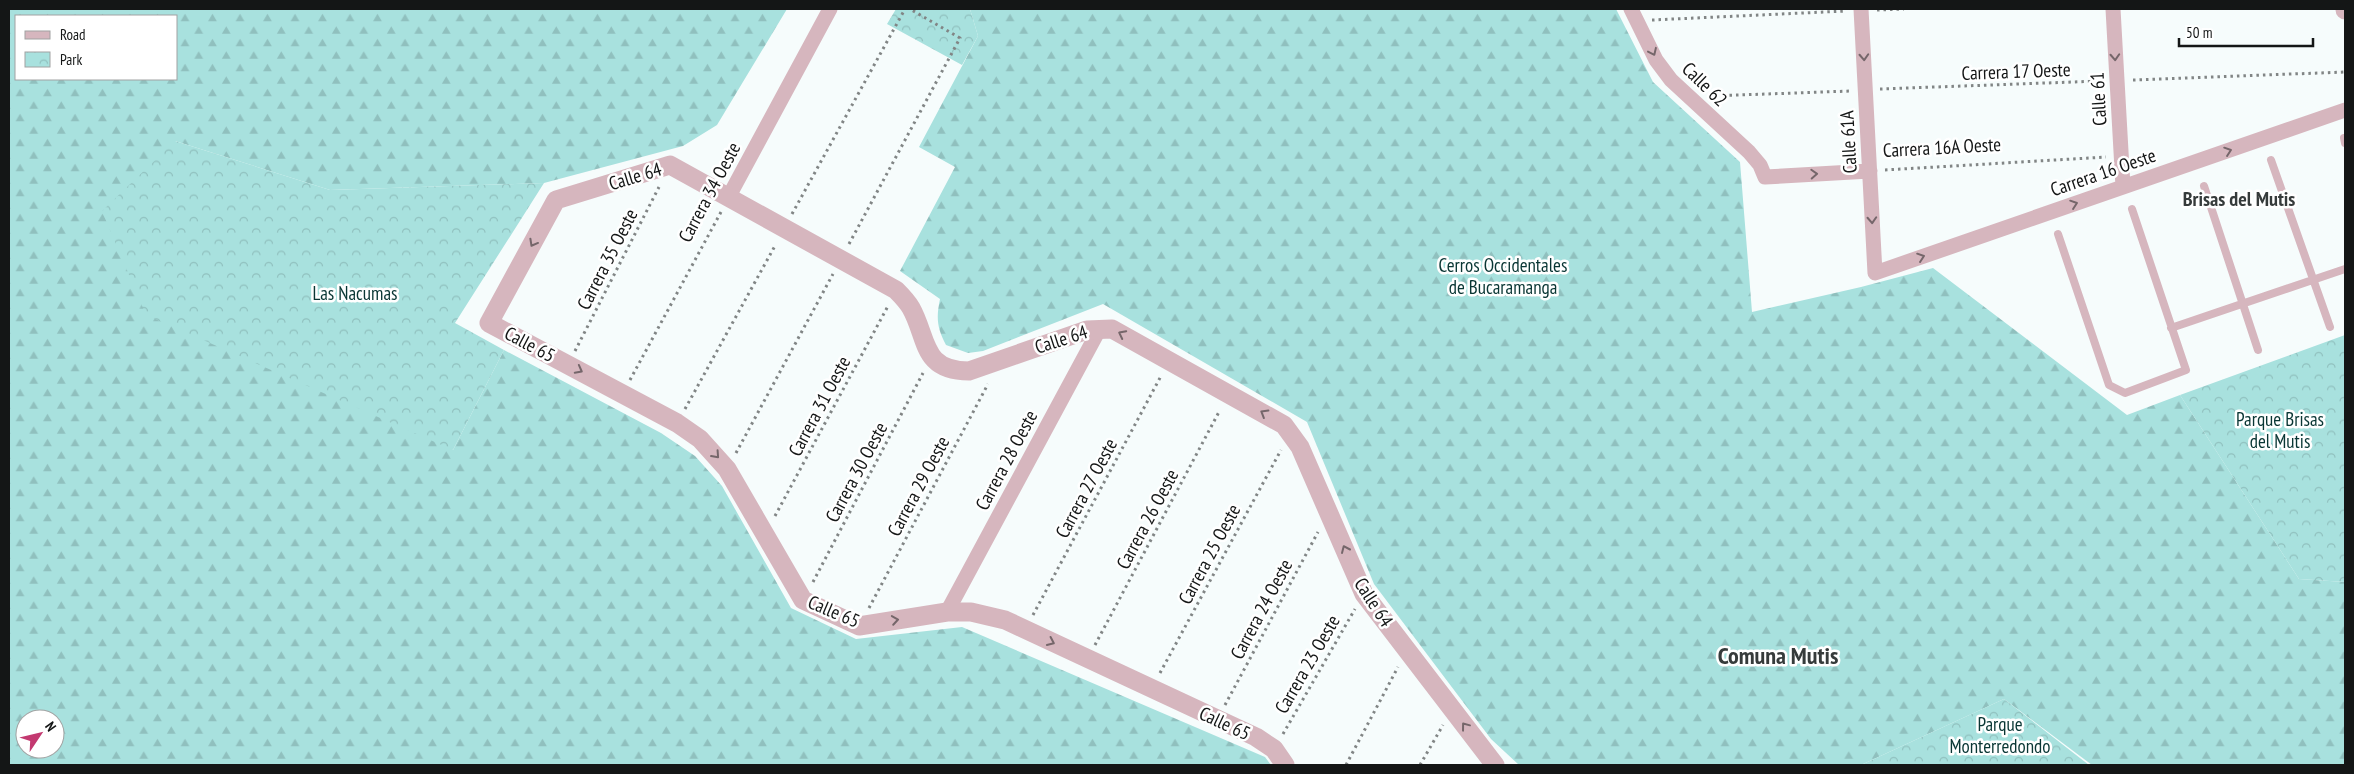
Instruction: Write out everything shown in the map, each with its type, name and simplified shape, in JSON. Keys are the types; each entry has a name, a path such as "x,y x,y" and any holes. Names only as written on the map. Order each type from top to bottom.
{"street":[{"name":"Carrera 34 Oeste","path":"728,198 830,9"},
{"name":"Calle 61","path":"2113,9 2123,187"},
{"name":"Calle 61A","path":"1861,10 1875,273"},
{"name":"Calle 62","path":"1635,15 1656,60 1671,80 1749,152 1760,165 1765,177"},
{"name":"Carrera 16 Oeste","path":"1875,273 2345,110"},
{"name":"Calle 64","path":"490,323 556,200 670,165 896,290 912,309 922,338 932,356 946,367 957,371 969,371 1073,334 1100,328 1117,331 1229,393 1284,425 1291,432 1300,447 1364,594 1494,765"},
{"name":"Carrera 16A Oeste","path":"1765,177 1870,171"},
{"name":"Calle 65","path":"490,323 677,423 700,439 727,469 803,600 859,626 947,612 971,612 992,616 1025,629 1256,737 1274,749 1285,765"},
{"name":"Carrera 28 Oeste","path":"947,612 1100,328"}],"lane":[{"path":"2271,160 2330,327"},
{"path":"2204,186 2258,350"},
{"path":"2058,234 2109,385 2125,393 2186,370 2132,209"},
{"path":"2171,328 2345,269"}],"path":[{"path":"910,9 960,38"},
{"path":"1635,15 1904,9"},
{"name":"Carrera 17 Oeste","path":"1687,96 2345,72"},
{"name":"Carrera 16A Oeste","path":"1870,171 2121,156"},
{"name":"Carrera 35 Oeste","path":"568,365 670,165"},
{"name":"Carrera 34 Oeste","path":"623,394 728,198"},
{"name":"Carrera 31 Oeste","path":"766,534 896,290"},
{"name":"Carrera 30 Oeste","path":"803,600 932,356"},
{"name":"Carrera 29 Oeste","path":"859,626 1000,360"},
{"name":"Carrera 27 Oeste","path":"1025,629 1170,360"},
{"name":"Carrera 26 Oeste","path":"1088,658 1229,393"},
{"name":"Carrera 25 Oeste","path":"1152,688 1291,432"},
{"name":"Carrera 24 Oeste","path":"1218,719 1329,512"},
{"name":"Carrera 23 Oeste","path":"1274,749 1364,594"},
{"path":"1346,765 1407,650"},
{"path":"1420,765 1452,709"}],"green space":[{"path":"9,9 787,9 717,125 683,146 544,183 330,190 175,141 453,450 504,350 661,433 695,456 722,486 791,608 856,639 962,627 1265,757 1271,765 9,765"},
{"path":"896,9 970,9 978,36 962,65 887,24"},
{"name":"Cerros Occidentales de Bucaramanga","path":"970,9 1616,9 1653,82 1740,162 1752,312 1933,268 2127,415 2180,395 2299,579 2345,582 2345,765 2092,765 2004,699 1861,765 1519,765 1491,739 1374,584 1307,422 1103,304 983,351 968,353 946,345 938,323 940,299 900,271 955,167 919,147 978,36"},
{"name":"Las Nacumas","path":"175,141 330,190 544,183 455,323 504,350 453,450 146,315 102,211"},
{"name":"Parque Brisas del Mutis","path":"2345,335 2345,582 2299,579 2180,395"},
{"name":"Parque Monterredondo","path":"2004,699 2089,765 1861,765"}],"district":[{"name":"Brisas del Mutis","path":"2239,199"},
{"name":"Comuna Mutis","path":"1778,656"}]}
